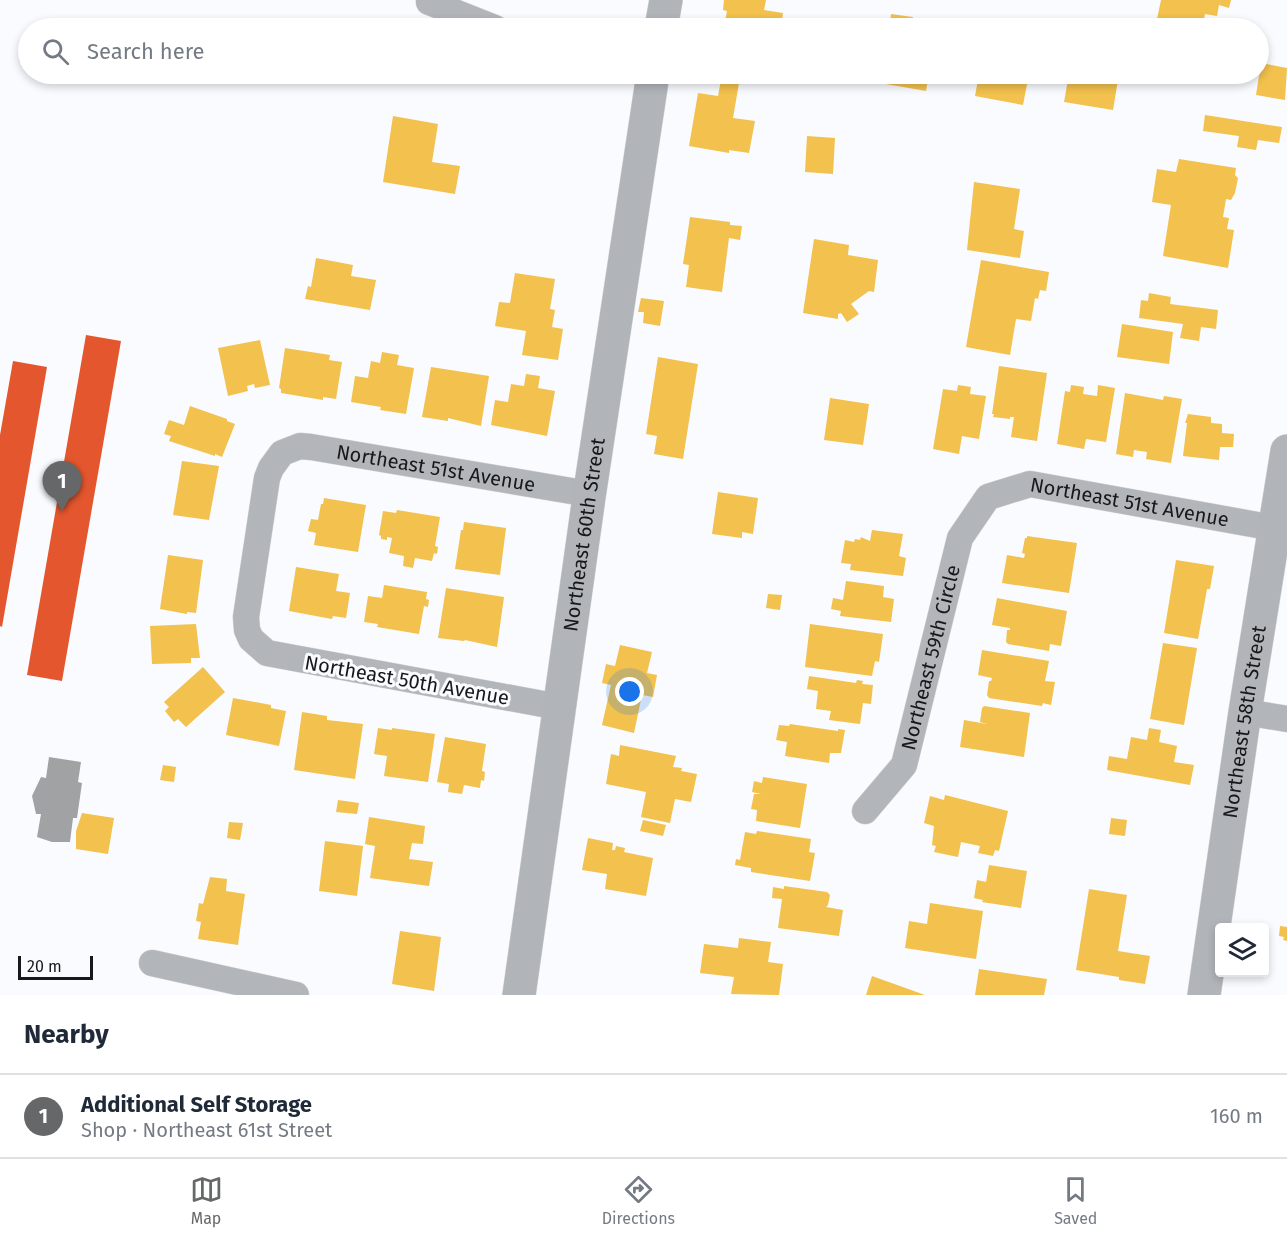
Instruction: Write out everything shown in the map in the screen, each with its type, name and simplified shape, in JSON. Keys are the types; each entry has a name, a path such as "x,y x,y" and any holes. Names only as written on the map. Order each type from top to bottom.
{"street":[{"path":"663,18 666,0"},
{"path":"429,2 470,18"},
{"name":"Northeast 60th Street","path":"519,995 589,494 651,84"},
{"name":"Northeast 51st Avenue","path":"258,646 251,639 247,630 248,603 267,478 282,453 300,446 312,447 589,494"},
{"name":"Northeast 58th Street","path":"1203,995 1287,451"},
{"name":"Northeast 51st Avenue","path":"988,497 1030,484 1274,528"},
{"name":"Northeast 59th Circle","path":"865,811 904,765 960,538 988,497"},
{"name":"Northeast 50th Avenue","path":"258,646 267,653 279,657 559,707"},
{"path":"1245,712 1287,719"},
{"path":"152,963 296,995"}],"building: Homes":[{"path":"724,0 766,0 764,10 783,13 782,18 726,18 727,11 723,10"},
{"path":"1161,0 1231,0 1229,8 1219,5 1217,16 1205,14 1204,18 1157,18"},
{"path":"891,14 913,17 913,18 890,18"},
{"path":"1269,65 1287,68 1285,100 1256,95 1258,84 1269,84"},
{"path":"720,84 739,84 733,118 755,121 749,153 729,150 729,153 689,146 698,93 718,96"},
{"path":"886,84 927,84 926,91"},
{"path":"977,84 1027,84 1023,105 975,96"},
{"path":"1067,84 1117,84 1113,110 1064,102"},
{"path":"1205,115 1282,127 1279,143 1258,140 1256,150 1237,147 1239,136 1203,131"},
{"path":"393,116 438,124 432,162 460,166 455,194 383,182"},
{"path":"807,136 835,138 833,174 805,172"},
{"path":"1179,159 1236,168 1235,175 1238,178 1235,193 1231,200 1226,199 1223,217 1229,218 1227,229 1234,230 1228,268 1163,256 1171,205 1152,202 1157,169 1176,172"},
{"path":"974,182 1020,189 1014,229 1024,231 1020,258 967,250"},
{"path":"690,217 730,222 730,225 742,226 740,240 729,238 722,292 686,287 689,265 683,264"},
{"path":"814,239 849,245 848,255 878,260 874,292 869,291 851,304 859,314 847,322 841,313 838,314 838,319 803,313"},
{"path":"316,258 353,265 351,276 376,280 370,310 305,299 308,286 311,287"},
{"path":"981,260 1049,272 1046,291 1040,290 1038,299 1035,298 1031,321 1016,319 1010,355 966,347"},
{"path":"515,273 555,279 550,309 555,310 552,327 563,329 558,360 522,355 526,331 495,326 499,302 510,303"},
{"path":"1149,293 1171,297 1170,304 1218,310 1216,329 1201,327 1199,341 1180,338 1183,324 1139,318 1141,300 1148,301"},
{"path":"641,298 664,301 660,326 643,323 644,312 638,312"},
{"path":"1122,324 1173,332 1169,364 1117,357"},
{"path":"260,340 270,385 255,388 254,384 247,386 248,391 228,396 218,348"},
{"path":"285,348 330,355 329,360 342,362 336,399 323,397 323,400 281,393 279,388"},
{"path":"382,352 399,355 397,365 414,368 406,414 351,402 355,376 368,378 371,361 380,363"},
{"path":"658,357 698,364 683,459 654,454 657,436 646,434"},
{"path":"999,366 1047,373 1037,441 1011,437 1014,417 1010,419 993,417"},
{"path":"431,367 489,376 481,426 448,418 448,421 422,417"},
{"path":"526,374 540,376 538,388 555,391 547,436 491,425 495,400 508,402 511,384 524,386"},
{"path":"958,385 971,387 970,394 986,396 979,439 962,436 959,454 933,449 943,389 957,391"},
{"path":"1071,385 1084,387 1083,394 1097,396 1098,385 1115,388 1106,442 1086,439 1084,449 1057,444 1065,391 1070,392"},
{"path":"1125,393 1163,400 1164,396 1182,399 1171,463 1146,459 1147,452 1134,450 1133,457 1116,454"},
{"path":"830,398 869,404 863,445 824,440"},
{"path":"190,406 235,424 222,457 169,441 171,436 164,434 169,420 184,425"},
{"path":"1188,414 1211,417 1211,423 1222,424 1222,433 1234,434 1233,447 1220,447 1219,460 1183,456 1187,423 1185,423"},
{"path":"182,461 219,466 209,520 173,515"},
{"path":"718,492 758,498 753,534 742,532 742,538 712,534"},
{"path":"324,498 366,505 358,552 314,545 316,533 308,531 311,519 318,520"},
{"path":"397,510 440,517 435,546 438,547 437,554 434,553 432,561 415,558 413,568 403,566 404,556 389,553 392,538 381,539 379,535 383,511 396,513"},
{"path":"464,522 506,528 500,575 455,569"},
{"path":"872,530 903,534 899,556 906,558 903,576 850,570 851,564 841,563 845,540 854,542 855,539 860,540 861,537 870,541"},
{"path":"1027,536 1077,543 1069,593 1002,583 1007,555 1024,558 1025,554 1022,553"},
{"path":"168,555 203,560 196,613 187,612 187,614 160,609"},
{"path":"1176,560 1214,566 1210,589 1207,589 1198,639 1164,633"},
{"path":"296,567 339,574 336,591 350,593 346,618 333,616 332,619 289,611"},
{"path":"846,581 884,586 883,597 894,599 891,622 840,616 841,611 831,609 833,598 843,600"},
{"path":"384,585 427,592 428,607 424,606 419,634 377,627 378,624 364,622 368,596 382,598"},
{"path":"446,588 504,597 497,647 465,640 438,638"},
{"path":"768,594 782,595 780,610 766,608"},
{"path":"997,598 1067,611 1061,646 1050,644 1049,651 1008,644 1006,642 1007,630 1010,628 992,625"},
{"path":"196,624 200,658 191,658 191,663 152,664 150,626"},
{"path":"810,624 883,634 879,662 875,661 872,676 805,667"},
{"path":"1163,643 1197,648 1184,725 1150,719"},
{"path":"620,645 652,652 647,673 657,675 653,697 642,695 634,733 602,725 611,685 602,683 606,664 615,666"},
{"path":"982,650 1049,661 1045,681 1055,682 1051,705 1043,703 1042,706 989,698 987,695 989,681 992,678 978,675"},
{"path":"203,667 225,692 186,727 178,719 174,722 165,711 169,707 164,702"},
{"path":"809,676 856,683 857,680 863,681 862,684 873,685 871,704 863,703 860,724 829,720 831,711 816,709 818,691 807,689"},
{"path":"233,698 271,705 271,708 286,711 279,746 226,735"},
{"path":"984,706 1030,713 1024,757 960,747 964,720 987,724 980,722"},
{"path":"302,712 327,716 327,720 363,724 355,779 294,770"},
{"path":"790,724 845,730 841,753 830,753 829,763 785,756 787,742 776,740 779,725 789,726"},
{"path":"378,728 435,734 428,782 384,776 387,756 374,754"},
{"path":"1149,728 1161,730 1159,742 1177,746 1174,762 1194,765 1190,785 1107,770 1109,756 1127,759 1131,737 1147,740"},
{"path":"445,737 486,744 482,771 485,772 484,781 481,780 480,788 464,785 462,794 448,792 449,784 437,782"},
{"path":"620,745 676,756 673,767 697,774 691,802 675,799 670,823 641,817 646,792 606,784 611,754 619,756"},
{"path":"163,765 176,767 174,782 160,780"},
{"path":"763,777 807,784 800,828 756,821 757,810 751,809 754,794 761,794 752,792 754,781 762,783"},
{"path":"945,795 1008,811 999,851 995,850 993,856 978,853 980,846 961,842 958,857 934,852 936,846 932,845 934,826 924,823 930,796 944,800"},
{"path":"338,800 359,803 357,814 336,812"},
{"path":"82,813 114,818 108,854 76,849 76,831"},
{"path":"369,817 425,826 423,844 412,843 409,859 433,862 429,886 370,878 375,846 365,844"},
{"path":"1111,818 1127,820 1125,836 1109,834"},
{"path":"643,820 666,825 663,836 640,831"},
{"path":"229,822 243,823 240,840 227,838"},
{"path":"757,831 811,839 809,852 815,853 810,881 751,872 751,868 735,865 736,859 740,860 745,832 756,834"},
{"path":"588,838 613,843 612,850 615,850 616,846 625,848 624,852 653,858 646,896 605,889 607,874 582,870"},
{"path":"325,841 363,846 357,896 319,891"},
{"path":"989,865 1027,871 1021,908 982,902 983,900 974,898 977,880 986,882"},
{"path":"210,877 227,879 226,891 245,894 238,945 198,939 201,922 196,921 199,903 203,904"},
{"path":"784,886 827,892 830,895 826,907 843,910 839,936 778,928 782,899 772,898 773,887 784,889"},
{"path":"1089,889 1127,895 1118,951 1150,956 1145,984 1076,970"},
{"path":"930,903 983,911 976,959 905,948 909,921 927,924"},
{"path":"1280,926 1287,927 1287,941 1283,940 1284,937 1279,936"},
{"path":"400,931 441,937 434,991 392,984"},
{"path":"739,938 771,942 768,962 783,964 779,995 731,994 734,977 700,973 704,944 738,948"},
{"path":"979,969 1047,979 1044,995 975,995"},
{"path":"872,976 925,995 866,995"}],"building: Shops":[{"path":"86,335 121,341 62,681 27,675"},
{"path":"13,361 47,367 2,627 0,626 0,435"}],"building: Other":[{"path":"49,757 81,762 78,782 82,783 77,818 73,818 70,842 52,842 37,837 41,814 36,814 32,796 41,777 46,778"}],"place":[{"name":"Additional Self Storage","path":"62,511"}]}
